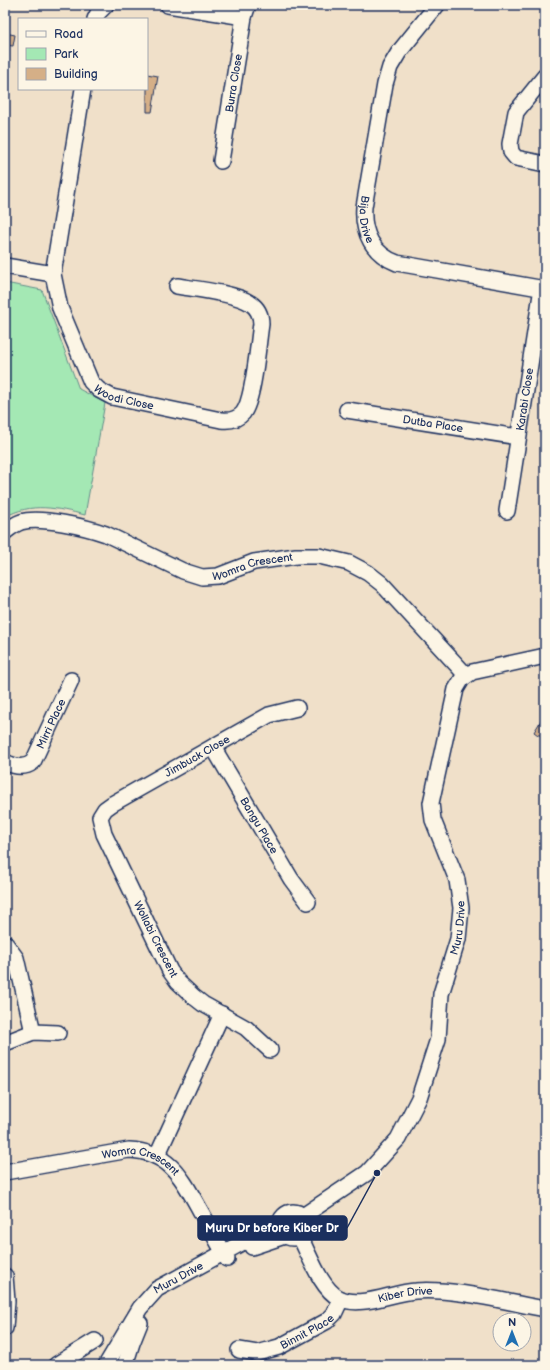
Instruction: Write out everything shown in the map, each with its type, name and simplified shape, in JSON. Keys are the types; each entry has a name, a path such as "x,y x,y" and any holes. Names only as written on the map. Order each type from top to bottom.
{"street":[{"path":"168,5 246,11"},
{"name":"Bija Drive","path":"437,5 399,52 388,75 364,207 364,218 367,234 372,245 381,255 397,264 544,288"},
{"name":"Burra Close","path":"221,161 246,11"},
{"path":"545,76 516,112 510,147 512,154 516,158 545,164"},
{"name":"Woodi Close","path":"83,90 53,274 60,308 91,382 99,390 112,397 221,420 234,419 243,412 249,401 261,324 260,315 254,306 244,300 206,290 177,286"},
{"path":"5,266 53,274"},
{"name":"Karabi Close","path":"507,511 518,437 544,288"},
{"name":"Dutba Place","path":"347,410 518,437"},
{"name":"Womra Crescent","path":"5,532 16,524 34,520 49,521 92,530 106,534 183,571 202,577 218,576 254,562 296,556 319,556 343,561 362,570 382,584 466,675"},
{"path":"466,675 484,668 545,656"},
{"name":"Muru Drive","path":"106,1365 140,1308 151,1294 164,1285 225,1256 288,1232 284,1215 292,1212 303,1216 367,1173 398,1139 419,1098 438,1039 441,994 458,939 461,908 457,880 434,824 431,803 454,696 459,684 466,675"},
{"name":"Mirri Place","path":"5,762 14,766 28,766 37,756 71,680"},
{"name":"Jimbuck Close","path":"102,813 112,804 269,715 297,708"},
{"name":"Bangu Place","path":"213,747 292,879 308,902"},
{"name":"Wollabi Crescent","path":"102,813 100,821 104,834 170,971 186,990 203,1004 246,1028 270,1050"},
{"path":"5,943 12,950 17,963 33,1032"},
{"path":"156,1156 222,1014"},
{"path":"5,1043 33,1032 58,1033"},
{"name":"Womra Crescent","path":"5,1172 129,1150 140,1151 156,1156 168,1163 182,1176 225,1256"},
{"path":"288,1232 307,1227 303,1216"},
{"name":"Kiber Drive","path":"288,1232 327,1288 342,1299 352,1302 361,1302 399,1293 433,1291 545,1309"},
{"name":"Muru Drive","path":"125,1365 139,1325 155,1302 170,1290 225,1256"},
{"path":"5,1276 7,1309 5,1328"},
{"name":"Binnit Place","path":"239,1350 257,1353 279,1347 327,1321 334,1314 342,1299"},
{"path":"56,1365 95,1341"}],"green space":[{"path":"5,283 42,290 79,389 105,403 85,515 64,510 34,508 15,512 5,517"}],"building":[{"path":"5,33 15,35 13,46 5,45"},
{"path":"148,74 158,76 152,112 147,112"},
{"path":"545,714 545,735 538,735 534,732"}],"place":[{"name":"Muru Dr before Kiber Dr","path":"377,1173"}]}
